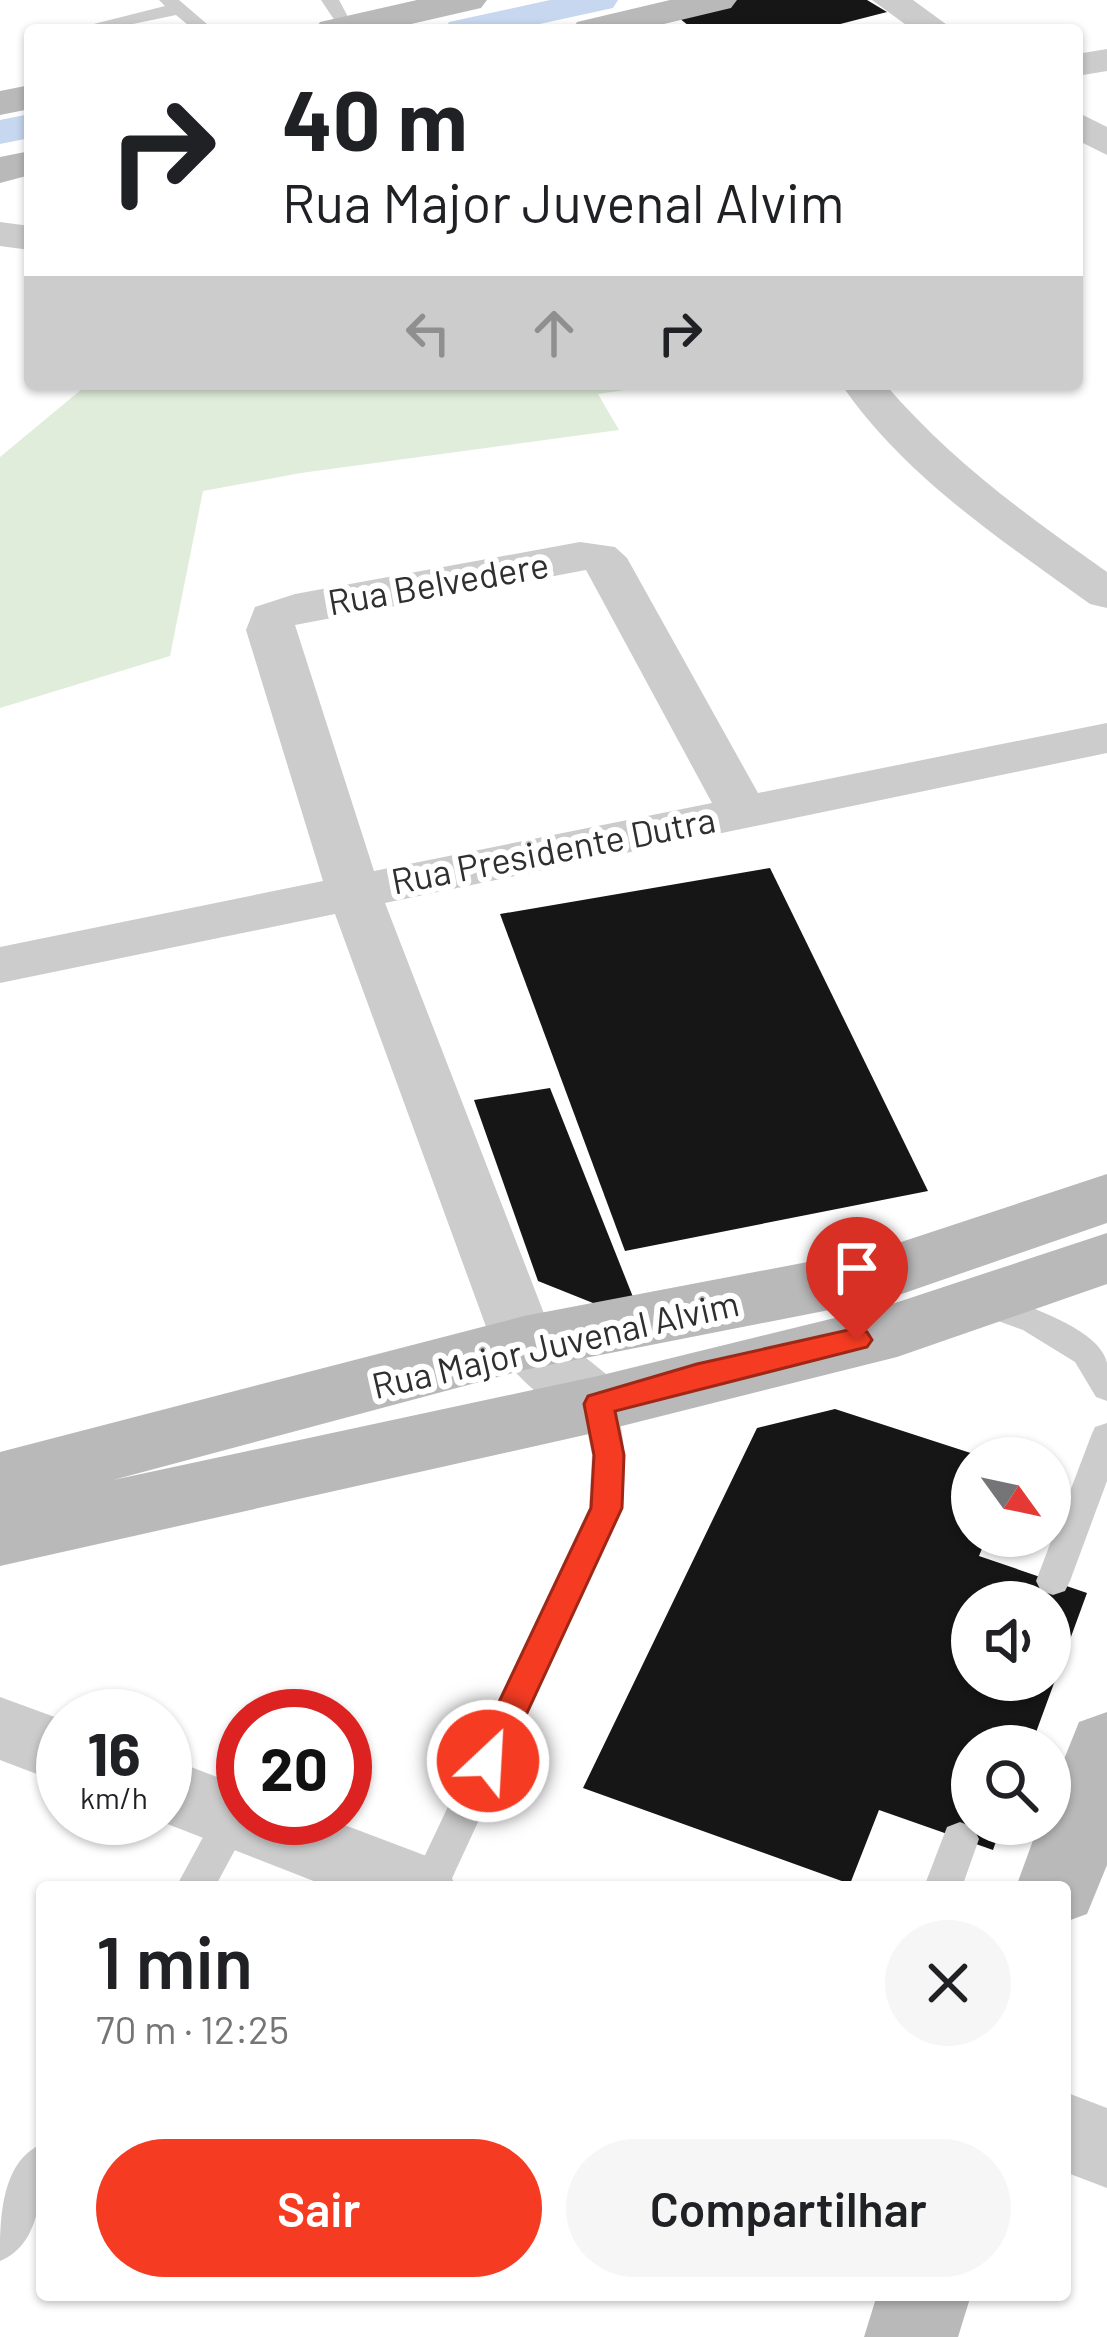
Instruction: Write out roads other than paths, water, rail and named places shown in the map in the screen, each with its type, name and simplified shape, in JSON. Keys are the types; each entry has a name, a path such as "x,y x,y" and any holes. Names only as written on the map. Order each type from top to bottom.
{"main road":[{"path":"338,19 469,0"},
{"path":"616,24 718,0"},
{"name":"Rua Major Juvenal Alvim","path":"0,1480 524,1343 890,1272 1107,1198"},
{"name":"Rua Major Juvenal Alvim","path":"0,1535 598,1404 897,1330 1107,1258"},
{"path":"1060,1881 1107,1748"},
{"path":"911,2337 922,2301"}],"street":[{"path":"889,0 927,24"},
{"path":"867,390 907,437 976,501 1107,594"},
{"name":"Rua Belvedere","path":"353,890 270,630 272,617 295,608 580,556 599,557 610,568 742,811"},
{"name":"Rua Presidente Dutra","path":"0,965 1107,738"},
{"path":"353,890 524,1343 598,1404"},
{"path":"0,1728 36,1742"},
{"path":"309,1845 402,1881"},
{"path":"1071,2134 1107,2148"}],"lane":[{"path":"101,24 173,4 198,24"},
{"path":"979,1302 1034,1321 1086,1353 1107,1388"},
{"path":"431,1881 606,1508 609,1455 598,1404"},
{"path":"1053,1581 1107,1436"},
{"path":"198,1881 218,1845"},
{"path":"945,1881 958,1845"},
{"path":"0,2240 36,2175"}],"waterway":[{"path":"490,24 600,0"},
{"path":"0,132 24,127"}]}
